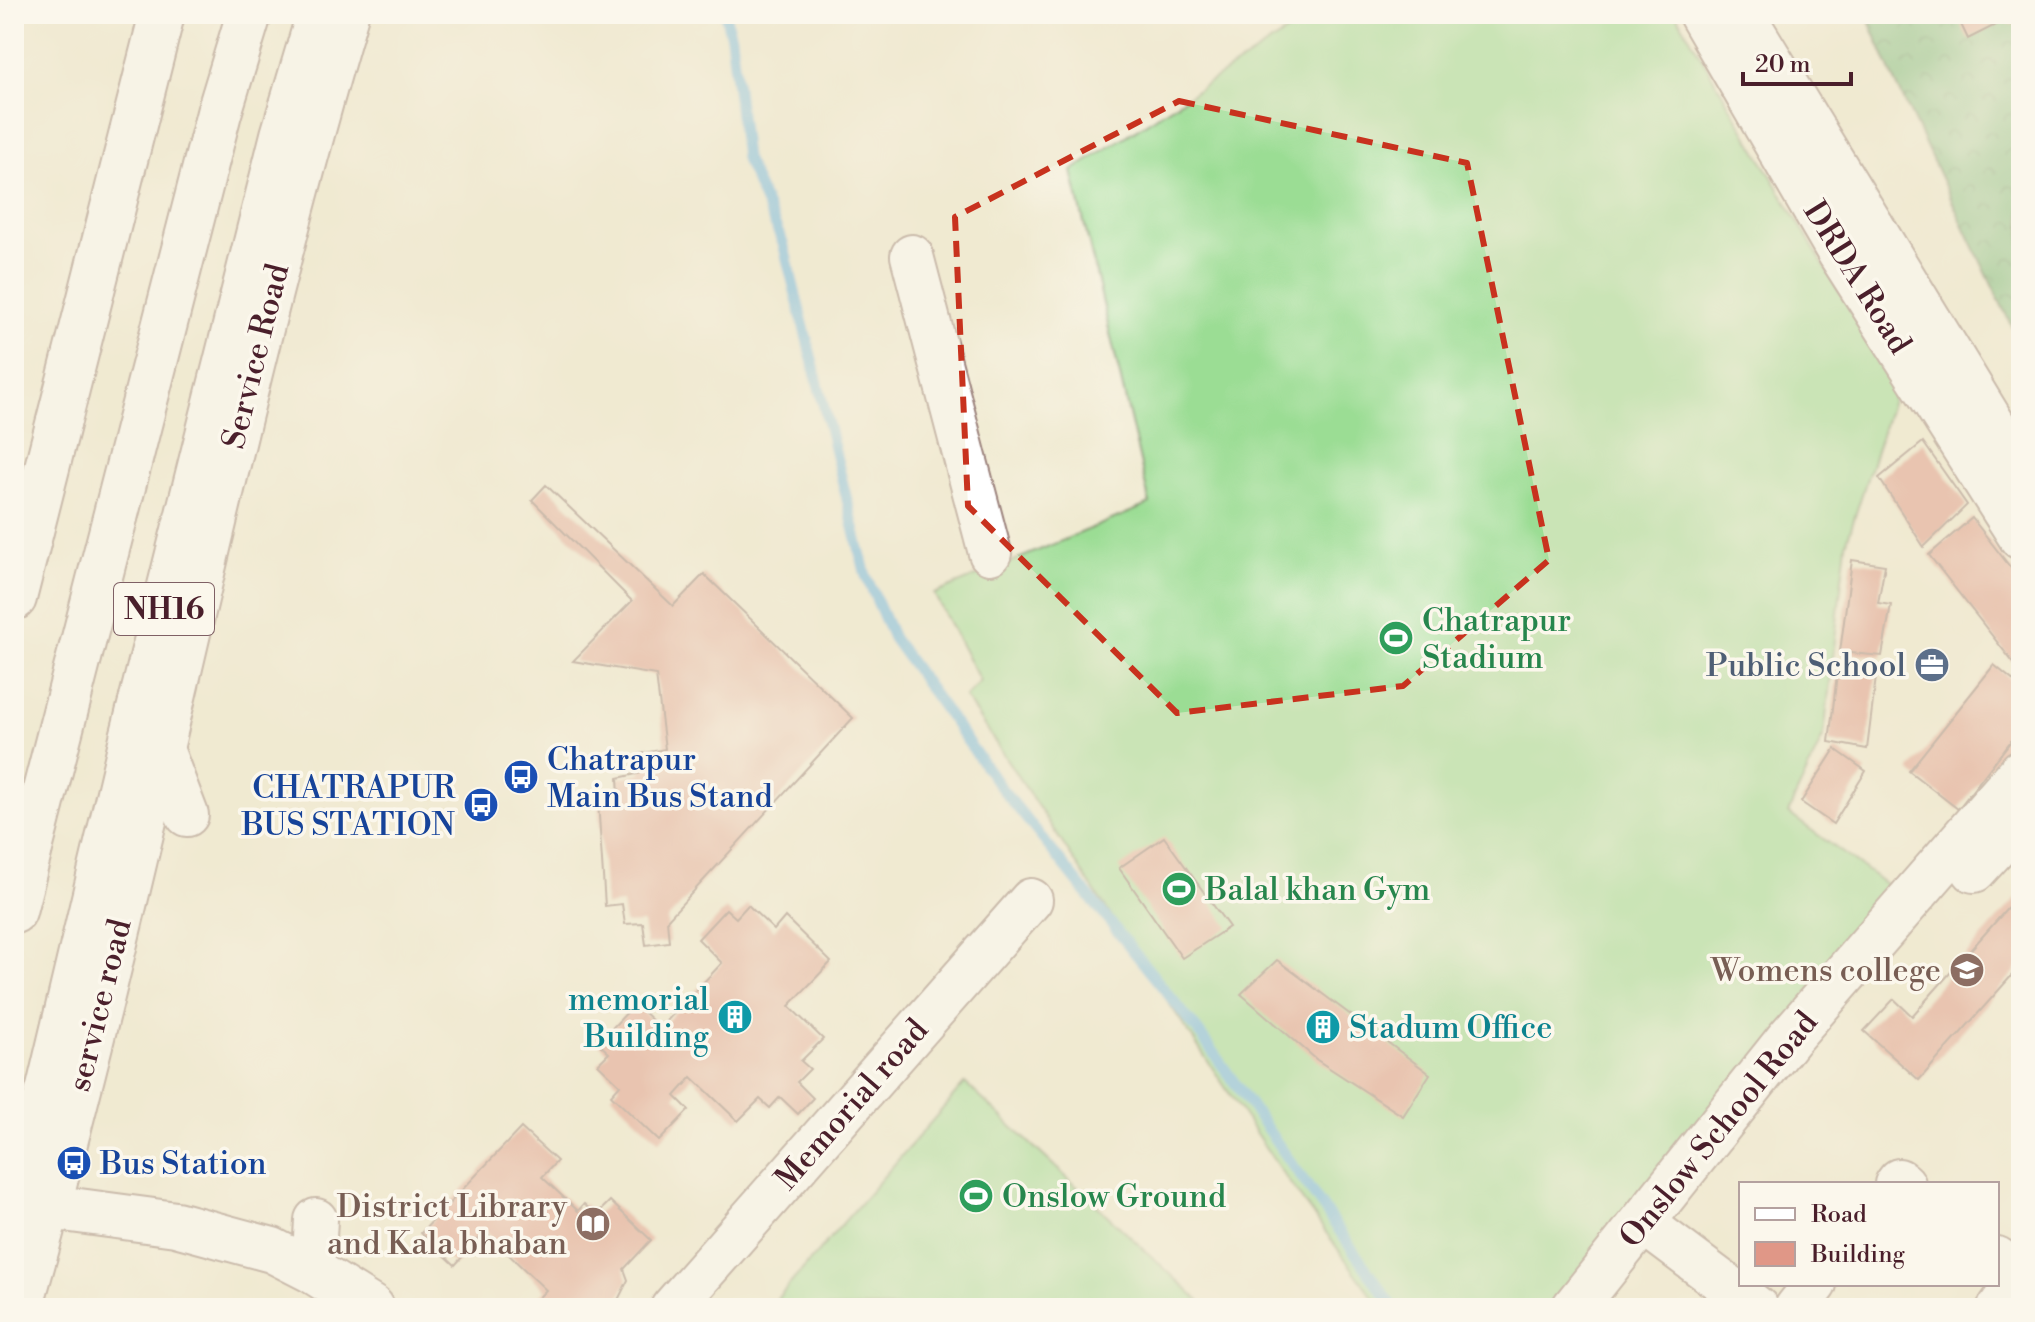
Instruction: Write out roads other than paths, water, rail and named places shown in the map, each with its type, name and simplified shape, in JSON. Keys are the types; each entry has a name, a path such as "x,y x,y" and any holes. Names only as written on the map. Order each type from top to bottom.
{"main road":[{"path":"14,598 162,14"},
{"name":"NH16","path":"14,911 219,113 249,14"},
{"name":"NH16","path":"31,1206 49,1088 132,738 283,135 319,14"},
{"name":"Service Road","path":"170,700 266,307 346,14"},
{"name":"DRDA Road","path":"1701,14 1840,253 2021,537"},
{"name":"DRDA Road","path":"1742,14 2021,471"},
{"name":"service road","path":"20,1308 31,1206 132,874 170,700"},
{"name":"Onslow School Road","path":"1613,1308 1654,1232 1789,1038 2021,772"},
{"name":"Onslow School Road","path":"1574,1308 1654,1232 1855,1001 2021,819"},
{"path":"31,1206 176,1224 272,1250 313,1271 372,1308"}],"street":[{"path":"912,256 990,553"},
{"path":"160,744 187,815"},
{"name":"Memorial road","path":"672,1308 1031,900"},
{"path":"313,1271 316,1220"},
{"path":"1654,1232 1757,1308"},
{"path":"1999,1260 2021,1277 1999,1308"},
{"path":"1796,1308 1813,1286"}],"waterway":[{"path":"725,14 731,37 745,158 783,243 866,576 893,638 998,784 1198,1031 1394,1308"}],"place":[{"name":"Chatrapur Stadium","path":"1396,638"},
{"name":"Public School","path":"1932,665"},
{"name":"Chatrapur Main Bus Stand","path":"521,777"},
{"name":"CHATRAPUR BUS STATION","path":"481,805"},
{"name":"Balal khan Gym","path":"1179,889"},
{"name":"Womens college","path":"1967,970"},
{"name":"memorial Building","path":"735,1017"},
{"name":"Stadum Office","path":"1323,1027"},
{"name":"Bus Station","path":"74,1163"},
{"name":"Onslow Ground","path":"976,1196"},
{"name":"District Library and Kala bhaban","path":"593,1224"}]}
